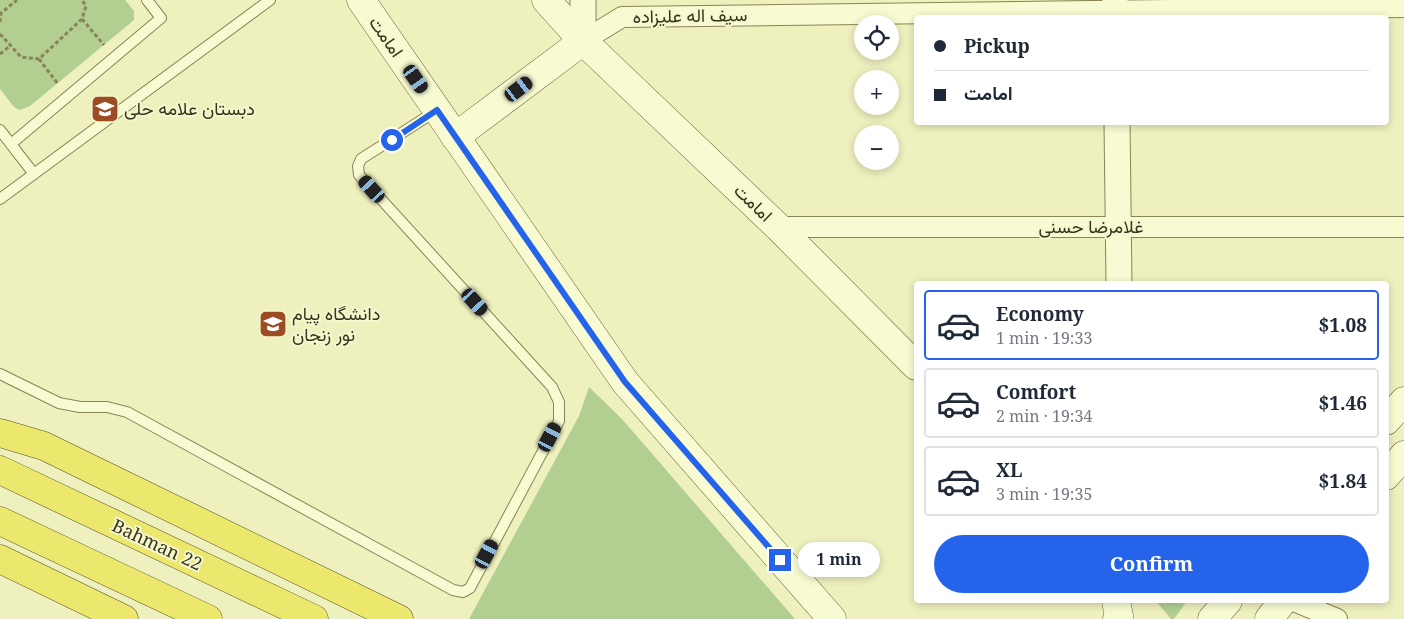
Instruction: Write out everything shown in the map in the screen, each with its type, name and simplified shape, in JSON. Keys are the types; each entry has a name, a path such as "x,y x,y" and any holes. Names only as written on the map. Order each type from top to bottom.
{"highway":[{"path":"0,433 44,446 399,619"},
{"name":"Bahman 22","path":"0,470 314,619"},
{"path":"0,520 208,619"},
{"path":"0,559 124,619"}],"main road":[{"name":"امامت","path":"361,0 625,382 832,619"},
{"name":"امامت","path":"546,0 583,41 778,227 914,364"},
{"path":"455,137 583,41"},
{"path":"1389,418 1404,401"},
{"path":"1389,472 1404,455"},
{"path":"1116,603 1119,616 1117,619"},
{"path":"1212,619 1226,603"},
{"path":"1269,619 1281,603"}],"street":[{"path":"583,0 583,41"},
{"name":"سیف اله علیزاده","path":"583,41 622,17 1116,9 1404,7"},
{"path":"1117,125 1119,281"},
{"name":"غلامرضا حسنی","path":"778,227 1404,227"},
{"path":"1299,603 1337,619"}],"lane":[{"path":"11,144 162,18 147,0"},
{"path":"0,199 270,0"},
{"path":"0,374 59,403 80,407 107,407 128,412 454,590 463,592 470,588 559,421 559,402 552,387 359,175 358,166 361,159 437,110"},
{"path":"0,130 34,174"}],"path":[{"path":"0,22 1,12 17,0"},
{"path":"38,59 82,19 86,6 82,0"},
{"path":"82,19 114,58"},
{"path":"0,34 21,57 38,59 67,96"},
{"path":"0,54 10,46"}],"green space":[{"path":"0,0 125,0 134,11 134,20 30,106 20,110 14,107 0,89"},
{"path":"589,387 622,419 795,619 469,619 579,416"},
{"path":"1158,603 1186,603 1174,619 1171,619"}],"place":[{"name":"دبستان علامه حلی","path":"105,109"},
{"name":"دانشگاه پیام نور زنجان","path":"273,324"}],"route":[{"path":"392,140 437,110 625,382 780,560"}]}
